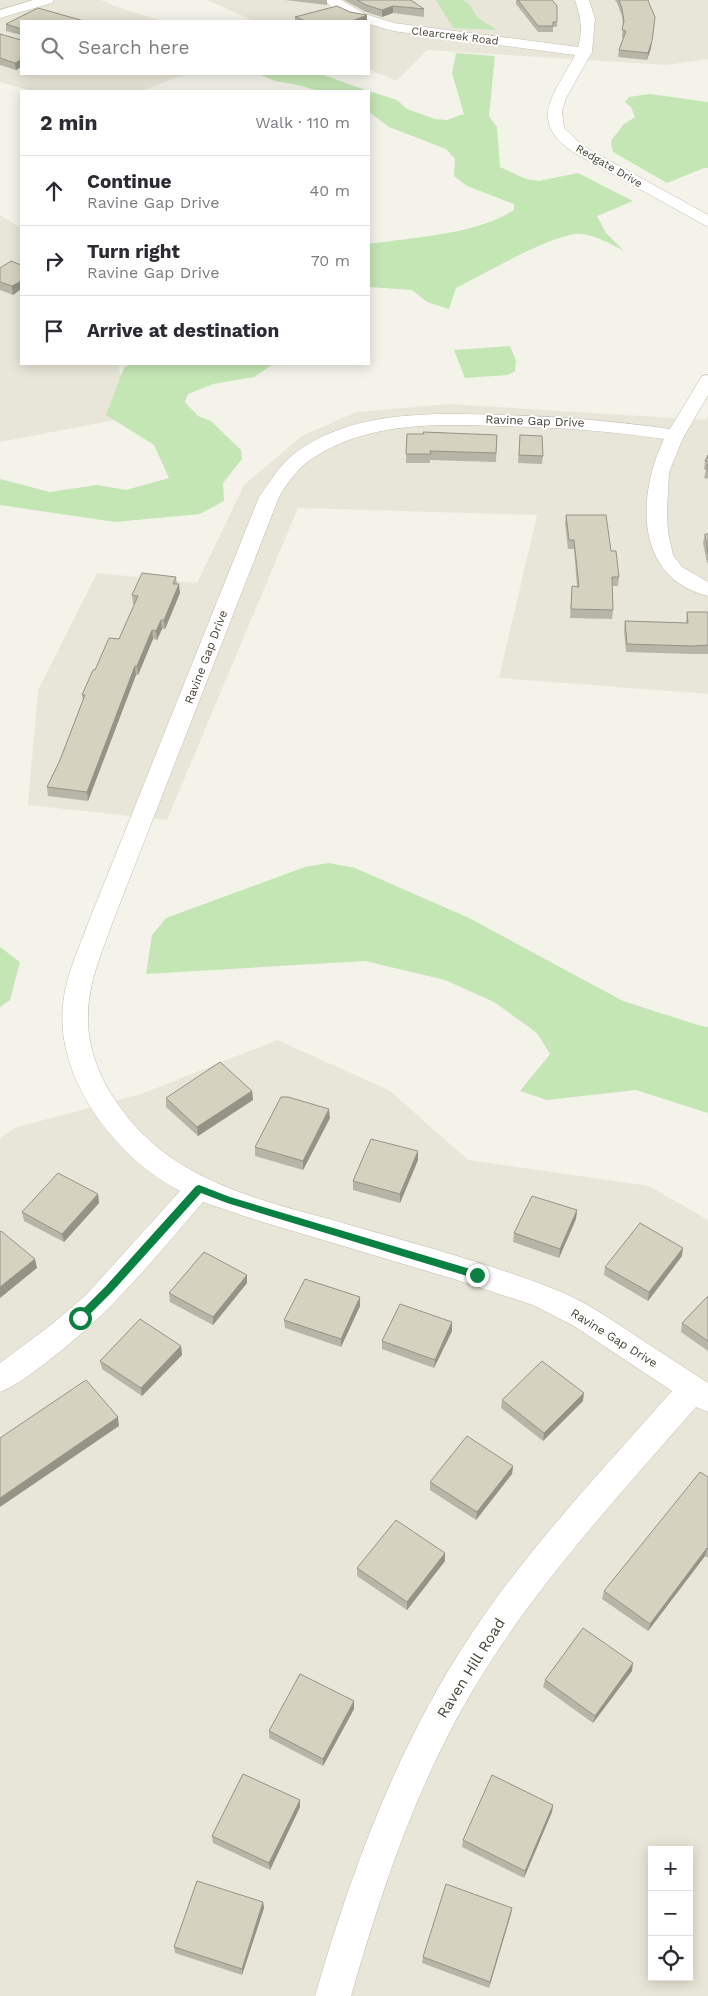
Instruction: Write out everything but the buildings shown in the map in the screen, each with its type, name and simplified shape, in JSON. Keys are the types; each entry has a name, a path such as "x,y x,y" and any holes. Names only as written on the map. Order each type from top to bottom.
{"street":[{"path":"0,14 47,0"},
{"name":"Clearcreek Road","path":"332,0 348,12 364,20"},
{"name":"Redgate Drive","path":"582,0 589,20 589,34 585,52 554,113 555,123 560,134 578,149 708,222"},
{"name":"Clearcreek Road","path":"370,21 393,27 585,52"},
{"path":"708,380 676,435 660,470 658,498 658,534 661,552 668,564 681,575 708,590"},
{"name":"Ravine Gap Drive","path":"676,435 586,423 419,419 386,423 355,431 325,444 303,457 285,472 269,496 101,921 85,964 77,998 75,1030 84,1063 97,1097 120,1128 150,1158 178,1178 227,1200 477,1275 546,1298 587,1318 700,1394"},
{"path":"0,1379 80,1318 109,1289 199,1188"},
{"name":"Raven Hill Road","path":"333,1996 376,1857 413,1771 445,1707 483,1644 527,1583 574,1524 700,1394"}],"shaded area":[{"path":"0,0 101,0 159,20 20,20 20,75 183,75 144,90 28,90 0,82"},
{"path":"207,0 708,0 708,59 666,65 427,50 396,81 370,69 370,20 252,20"},
{"path":"0,215 20,227 20,365 117,365 136,416 0,442"},
{"path":"448,404 705,420 708,415 708,694 499,678 537,515 298,508 167,820 28,805 38,690 97,573 197,583 244,485 302,436 356,412"},
{"path":"277,1040 389,1090 468,1160 649,1186 708,1220 708,1996 0,1996 0,1138 14,1128 144,1093"}],"green space":[{"path":"436,0 463,0 469,4 478,18 497,30 453,28"},
{"path":"456,53 495,56 489,116 497,127 500,167 526,179 539,181 578,173 633,201 597,216 606,233 624,251 588,235 570,235 555,239 519,255 456,288 449,309 427,302 412,290 370,287 370,244 463,230 481,225 514,210 514,204 467,186 454,176 455,159 446,149 389,127 370,113 370,91 397,100 407,109 435,119 447,120 464,114 452,73"},
{"path":"260,75 324,75 365,90 316,90 275,81"},
{"path":"650,94 708,102 708,168 667,183 613,152 611,141 623,125 635,117 631,107 625,102 629,97"},
{"path":"510,346 516,360 515,371 508,375 465,378 454,350"},
{"path":"128,365 272,365 254,377 213,384 188,394 185,402 198,416 211,421 241,450 242,459 223,483 224,501 200,514 115,522 0,505 0,479 50,492 97,485 126,490 169,478 154,445 106,415 124,368"},
{"path":"329,863 355,868 469,918 623,1001 708,1027 708,1113 636,1090 547,1100 520,1091 550,1054 537,1033 494,1002 445,980 365,961 146,974 152,935 166,918 305,867"},
{"path":"0,947 20,962 10,1000 0,1007"}],"route":[{"path":"80,1318 109,1289 199,1188 227,1200 477,1275"}]}
